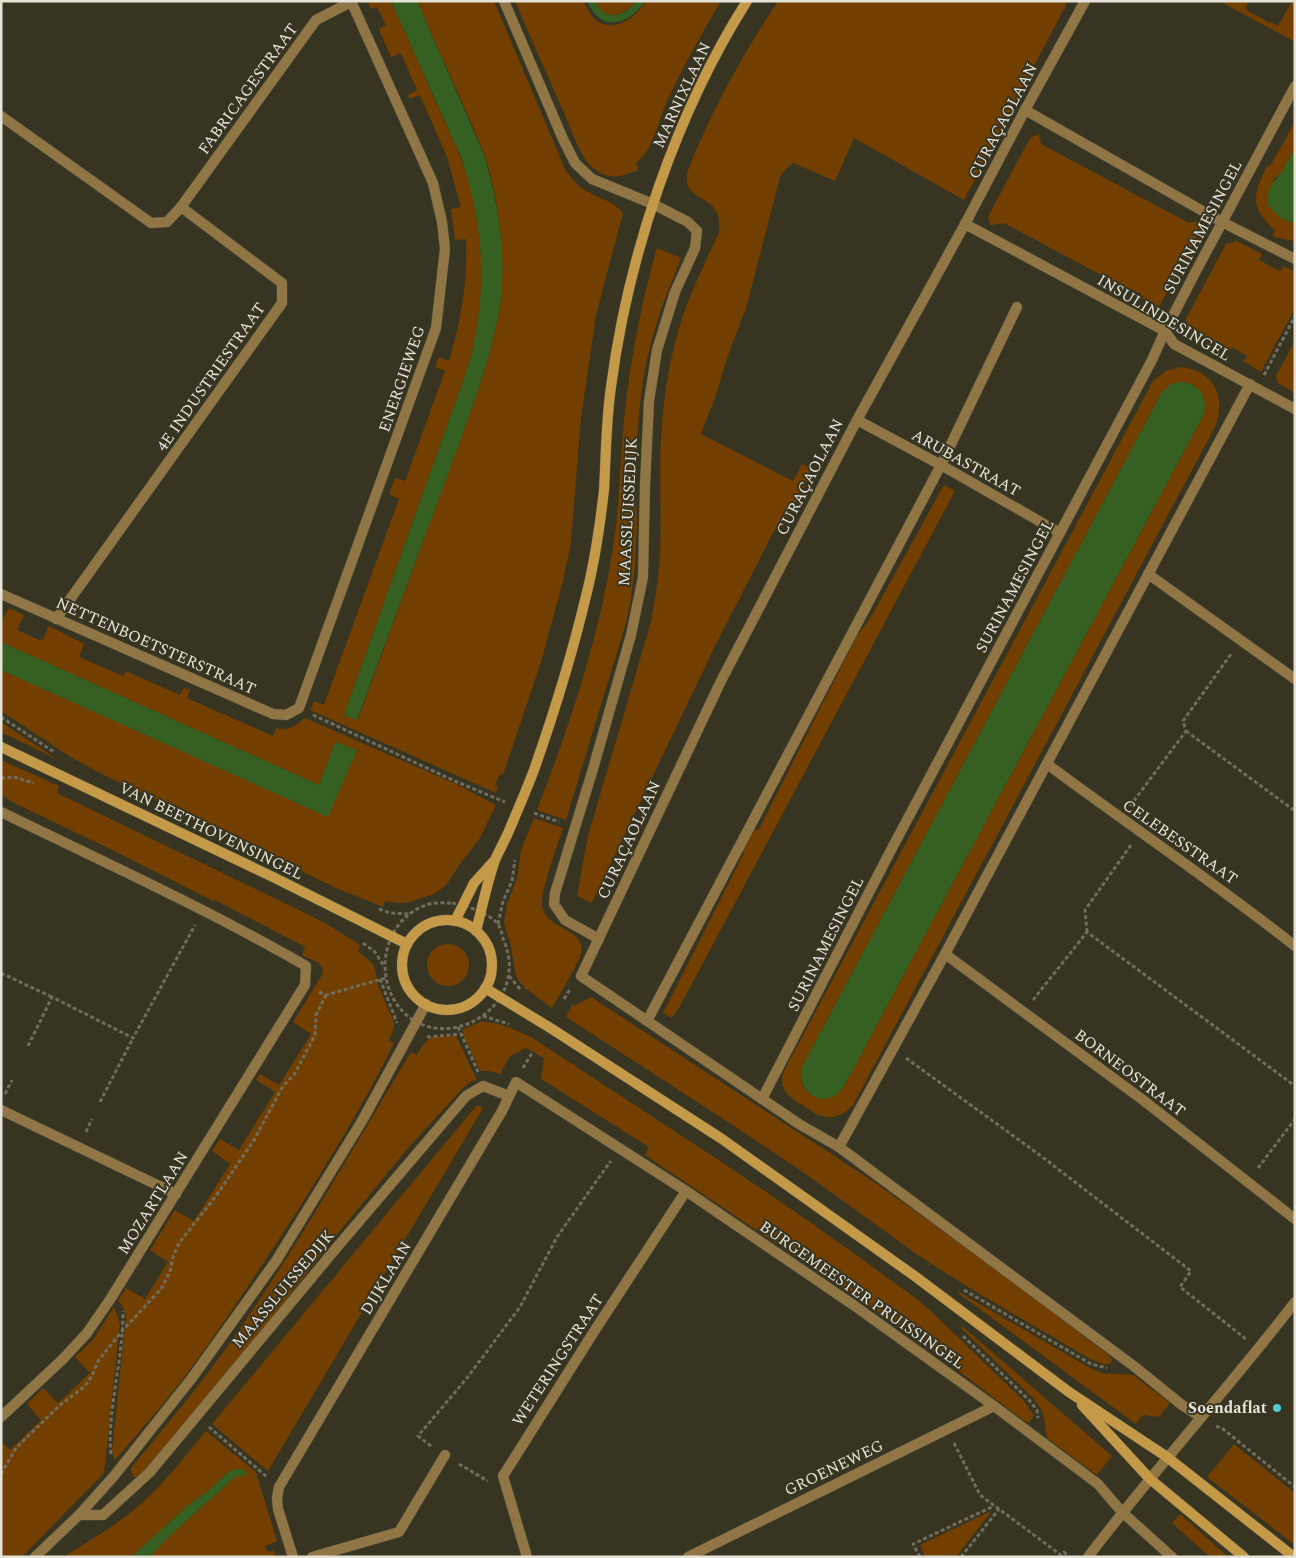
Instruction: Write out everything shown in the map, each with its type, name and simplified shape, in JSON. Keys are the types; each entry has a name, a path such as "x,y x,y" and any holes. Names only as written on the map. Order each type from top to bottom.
{"street":[{"name":"MAASSLUISSEDIJK","path":"504,1 575,163 592,179 653,204 688,222 697,231 695,248 675,292 657,350 649,401 643,577 631,635 555,893 554,904 565,920 599,938"},
{"name":"MARNIXLAAN","path":"653,204 694,98 717,52 748,1"},
{"name":"CURAÇAOLAAN","path":"647,1021 581,976 721,681 857,420 965,224 1084,1"},
{"name":"FABRICAGESTRAAT","path":"181,207 316,20 351,2"},
{"name":"ENERGIEWEG","path":"298,708 436,328 445,249 442,222 433,183 351,2"},
{"name":"SURINAMESINGEL","path":"762,1099 891,850 1152,360 1165,331 1295,86"},
{"path":"1025,110 1222,222 1295,259"},
{"path":"1,116 151,223 167,222 181,207"},
{"name":"MAASSLUISSEDIJK","path":"496,860 534,771 587,595 598,538 604,489 606,435 616,353 633,275 653,204"},
{"name":"4E INDUSTRIESTRAAT","path":"56,619 282,303 282,283 181,207"},
{"name":"INSULINDESINGEL","path":"965,224 1165,331 1174,344 1295,409"},
{"path":"1017,307 941,465 647,1021 799,1124 839,1147 1135,1367 1182,1405 1201,1417"},
{"path":"839,1147 945,954 1250,384"},
{"name":"ARUBASTRAAT","path":"857,420 941,465 1060,533"},
{"path":"1148,574 1295,679"},
{"name":"NETTENBOETSTERSTRAAT","path":"1,594 273,714 286,715 298,708"},
{"name":"VAN BEETHOVENSINGEL","path":"1,747 273,877 407,944"},
{"name":"CELEBESSTRAAT","path":"1047,764 1246,908 1295,946"},
{"path":"1,812 207,912"},
{"path":"455,921 474,883 496,860"},
{"path":"476,931 496,860"},
{"name":"MOZARTLAAN","path":"1,1417 64,1359 87,1333 111,1298 305,985 306,966 256,937 207,912"},
{"path":"446,920 455,921 463,923 476,931 484,939 491,958 490,973 485,988 477,998 465,1006 452,1010 438,1009 416,998 409,989 402,967 403,955 412,936 427,925 446,920"},
{"name":"BORNEOSTRAAT","path":"945,954 1143,1100 1295,1219"},
{"path":"485,988 722,1139 916,1277 1069,1392 1167,1458 1294,1557"},
{"name":"MAASSLUISSEDIJK","path":"35,1557 80,1515 114,1476 192,1378 276,1261 362,1121 426,1004"},
{"name":"DIJKLAAN","path":"279,1487 498,1119 516,1082"},
{"name":"BURGEMEESTER PRUISSINGEL","path":"516,1082 686,1191 852,1304 994,1406 1098,1484 1122,1512 1172,1557"},
{"name":"MAASSLUISSEDIJK","path":"80,1515 102,1515 150,1472 466,1096 482,1086 510,1096"},
{"path":"1,1110 176,1194"},
{"name":"WETERINGSTRAAT","path":"502,1476 686,1191"},
{"path":"1088,1557 1122,1512 1295,1302"},
{"path":"1069,1392 1150,1479 1244,1557"},
{"name":"GROENEWEG","path":"688,1557 994,1406"},
{"path":"312,1557 399,1532 445,1455"},
{"path":"502,1476 527,1557"},
{"path":"279,1487 278,1509 293,1557"}],"path":[{"path":"1250,384 1264,375 1295,316"},
{"path":"1240,640 1183,721 1186,731 1295,811"},
{"path":"298,708 457,782"},
{"path":"1,717 59,755"},
{"path":"1121,819 1186,731"},
{"path":"1,778 14,777 40,785"},
{"path":"1024,1012 1087,932 1085,910 1140,832"},
{"path":"442,904 463,905 498,924 509,956 509,976 496,1005 476,1021 458,1027 476,1069"},
{"path":"100,1102 194,926 207,912"},
{"path":"1087,932 1295,1086"},
{"path":"1,973 133,1038"},
{"path":"1,1474 16,1448 59,1406 84,1387 92,1376 98,1361 123,1330 161,1289 170,1272 173,1257 179,1243 216,1196 254,1140 283,1086 294,1075 314,1035 316,1015 326,995 386,978"},
{"path":"28,1046 52,997"},
{"path":"483,1016 512,1025"},
{"path":"893,1049 1041,1156 1191,1271 1180,1287 1258,1349"},
{"path":"1,1101 12,1080"},
{"path":"1247,1182 1295,1119"},
{"path":"502,1476 487,1482 418,1436 467,1378 520,1307 557,1237 610,1162 614,1164 623,1150"},
{"path":"111,1298 123,1310 123,1330 110,1428 114,1476"},
{"path":"957,1330 1037,1410 1039,1440"},
{"path":"1201,1417 1223,1429 1295,1486"},
{"path":"210,1428 279,1487"},
{"path":"947,1429 980,1495 1061,1555 1064,1552 1069,1557"},
{"path":"920,1557 913,1544 994,1506"},
{"path":"961,1557 999,1509"}],"shaded area":[{"path":"367,1 391,1 461,159 467,176 478,224 481,295 474,343 468,367 344,715 358,719 486,366 500,304 502,286 500,228 494,189 484,154 417,1 494,1 565,169 581,188 611,203 623,213 596,315 581,418 571,542 563,581 541,662 503,775 500,774 495,786 498,787 496,793 310,710 314,701 324,705 399,499 389,494 395,478 405,481 445,371 435,367 439,357 449,361 457,331 465,285 466,239 455,240 451,209 461,207 447,157 420,95 409,99 408,95 417,90 401,53 391,57 379,29 386,25 377,7 371,9"},
{"path":"391,1 417,1 484,155 500,229 502,286 496,327 476,396 357,720 344,715 468,367 479,314 481,288 479,236 469,183 461,157"},
{"path":"515,1 583,1 597,21 611,25 625,22 631,18 646,1 721,1 674,86 652,142 636,163 638,170 620,176 609,176 598,171 588,163 576,142"},
{"path":"594,1 636,1 626,10 609,15 598,8"},
{"path":"778,1 1068,1 964,200 854,138 835,181 793,163 780,177 747,305 701,434 793,481 802,464 814,469 782,528 775,529 716,644 592,903 577,896 588,836 651,622 657,588 660,538 661,441 670,366 685,310 719,233 719,220 714,207 689,188 687,173 706,128 728,85"},
{"path":"1219,1 1249,1 1245,9 1278,26 1292,1 1295,1 1295,42"},
{"path":"1295,122 1295,148 1281,173 1273,180 1286,221 1295,223 1295,241 1273,236 1275,230 1261,215 1256,200 1259,185 1267,166 1270,166"},
{"path":"1039,134 1041,144 1189,223 1198,221 1201,228 1158,309 1152,310 1150,302 1142,298 1141,294 1127,289 1004,223 990,224 988,217 1030,138"},
{"path":"1295,148 1295,223 1279,216 1267,203 1269,188 1281,173"},
{"path":"1237,241 1262,254 1259,260 1280,271 1284,266 1295,272 1295,308 1261,372 1243,361 1247,356 1232,347 1229,352 1189,330 1186,319 1226,244"},
{"path":"657,248 681,258 661,309 645,368 635,462 637,525 635,567 630,605 566,820 537,810 572,713 600,615 617,516 629,377 641,312"},
{"path":"1295,341 1295,393 1278,383 1276,376"},
{"path":"1180,367 1192,369 1202,373 1209,379 1215,387 1218,396 1218,416 1215,427 853,1105 845,1112 836,1116 825,1117 815,1113 793,1099 786,1092 782,1082 785,1069 1153,381 1166,371","holes":["1182,382 1194,385 1204,414 842,1090 813,1096 803,1084 801,1076 802,1067 1162,392"]},
{"path":"1182,382 1193,385 1201,392 1205,402 1204,414 842,1090 830,1098 822,1099 816,1097 804,1085 801,1073 802,1067 1162,392 1171,384"},
{"path":"944,485 955,491 672,1018 663,1013 744,853 742,848 750,832 759,829 857,636 871,617"},
{"path":"9,608 24,615 17,630 42,641 49,626 84,644 79,657 123,676 126,671 180,695 184,688 190,690 187,698 273,736 276,728 292,727 305,718 456,784 496,805 480,838 447,884 434,894 406,903 385,901 383,907 336,888 72,758 1,711 1,670 327,816 357,750 335,742 319,785 1,642 1,623"},
{"path":"1,642 319,785 335,742 357,750 328,817 1,670"},
{"path":"1,722 57,759 1,732"},
{"path":"1,760 59,786 57,793 323,922 359,944 361,946 358,951 373,964 378,985 394,1022 394,1028 389,1040 394,1043 383,1065 348,1128 298,1210 242,1295 183,1379 115,1460 112,1451 126,1316 118,1301 126,1288 145,1299 168,1262 150,1250 175,1210 194,1221 230,1164 212,1151 220,1139 239,1150 275,1092 256,1080 260,1074 279,1085 311,1034 293,1022 322,975 323,969 319,963 302,955 305,947 215,900 213,901 8,800 1,795"},
{"path":"534,818 563,828 546,879 542,906 545,914 551,920 579,940 581,948 580,957 552,1008 525,988 518,980 504,923 507,904 517,878 521,850"},
{"path":"452,944 460,947 466,953 469,965 466,977 460,983 444,986 436,983 430,977 427,961 430,953 436,947"},
{"path":"591,997 868,1178 990,1266 1111,1357 1112,1361 1110,1364 1103,1364 1090,1359 919,1256 810,1177 566,1017 572,1005 574,1006"},
{"path":"480,1022 500,1024 531,1037 711,1155 855,1254 932,1312 1023,1400 1034,1415 1030,1422 1026,1422 931,1350 868,1306 868,1303 847,1289 845,1290 645,1155 649,1147 541,1079 544,1058 526,1048 510,1056 500,1074 480,1071 463,1035 463,1029"},
{"path":"456,1036 477,1080 472,1081 463,1088 409,1147 334,1238 263,1329 141,1476 136,1478 132,1475 131,1468 206,1375 254,1308 323,1199 411,1052 417,1055 425,1043 432,1038"},
{"path":"477,1105 483,1108 268,1471 212,1424"},
{"path":"959,1292 1090,1368 1102,1373 1133,1375 1170,1403 1159,1417 1143,1415 1136,1424"},
{"path":"114,1307 120,1324 104,1473 22,1557 1,1557 1,1441 10,1450 41,1420 27,1404 43,1388 58,1403 90,1373 75,1357 93,1340"},
{"path":"962,1326 1112,1456 1097,1475 1047,1438 1044,1417 1033,1398 961,1328"},
{"path":"206,1431 256,1472 277,1541 265,1546 268,1552 274,1550 276,1557 149,1557 235,1477 241,1475 238,1469 228,1472 131,1557 63,1557 133,1511 168,1477"},
{"path":"1234,1444 1295,1493 1295,1545 1207,1477"},
{"path":"238,1469 244,1470 247,1473 246,1475 235,1477 149,1557 131,1557 228,1472"},
{"path":"989,1512 956,1557 925,1557 920,1545"},
{"path":"1180,1514 1228,1557 1210,1557 1172,1523"}],"waterway":[{"path":"591,1 596,10 602,15 615,19 629,13 641,1"}],"place":[{"name":"Soendaflat","path":"1277,1408"}]}
